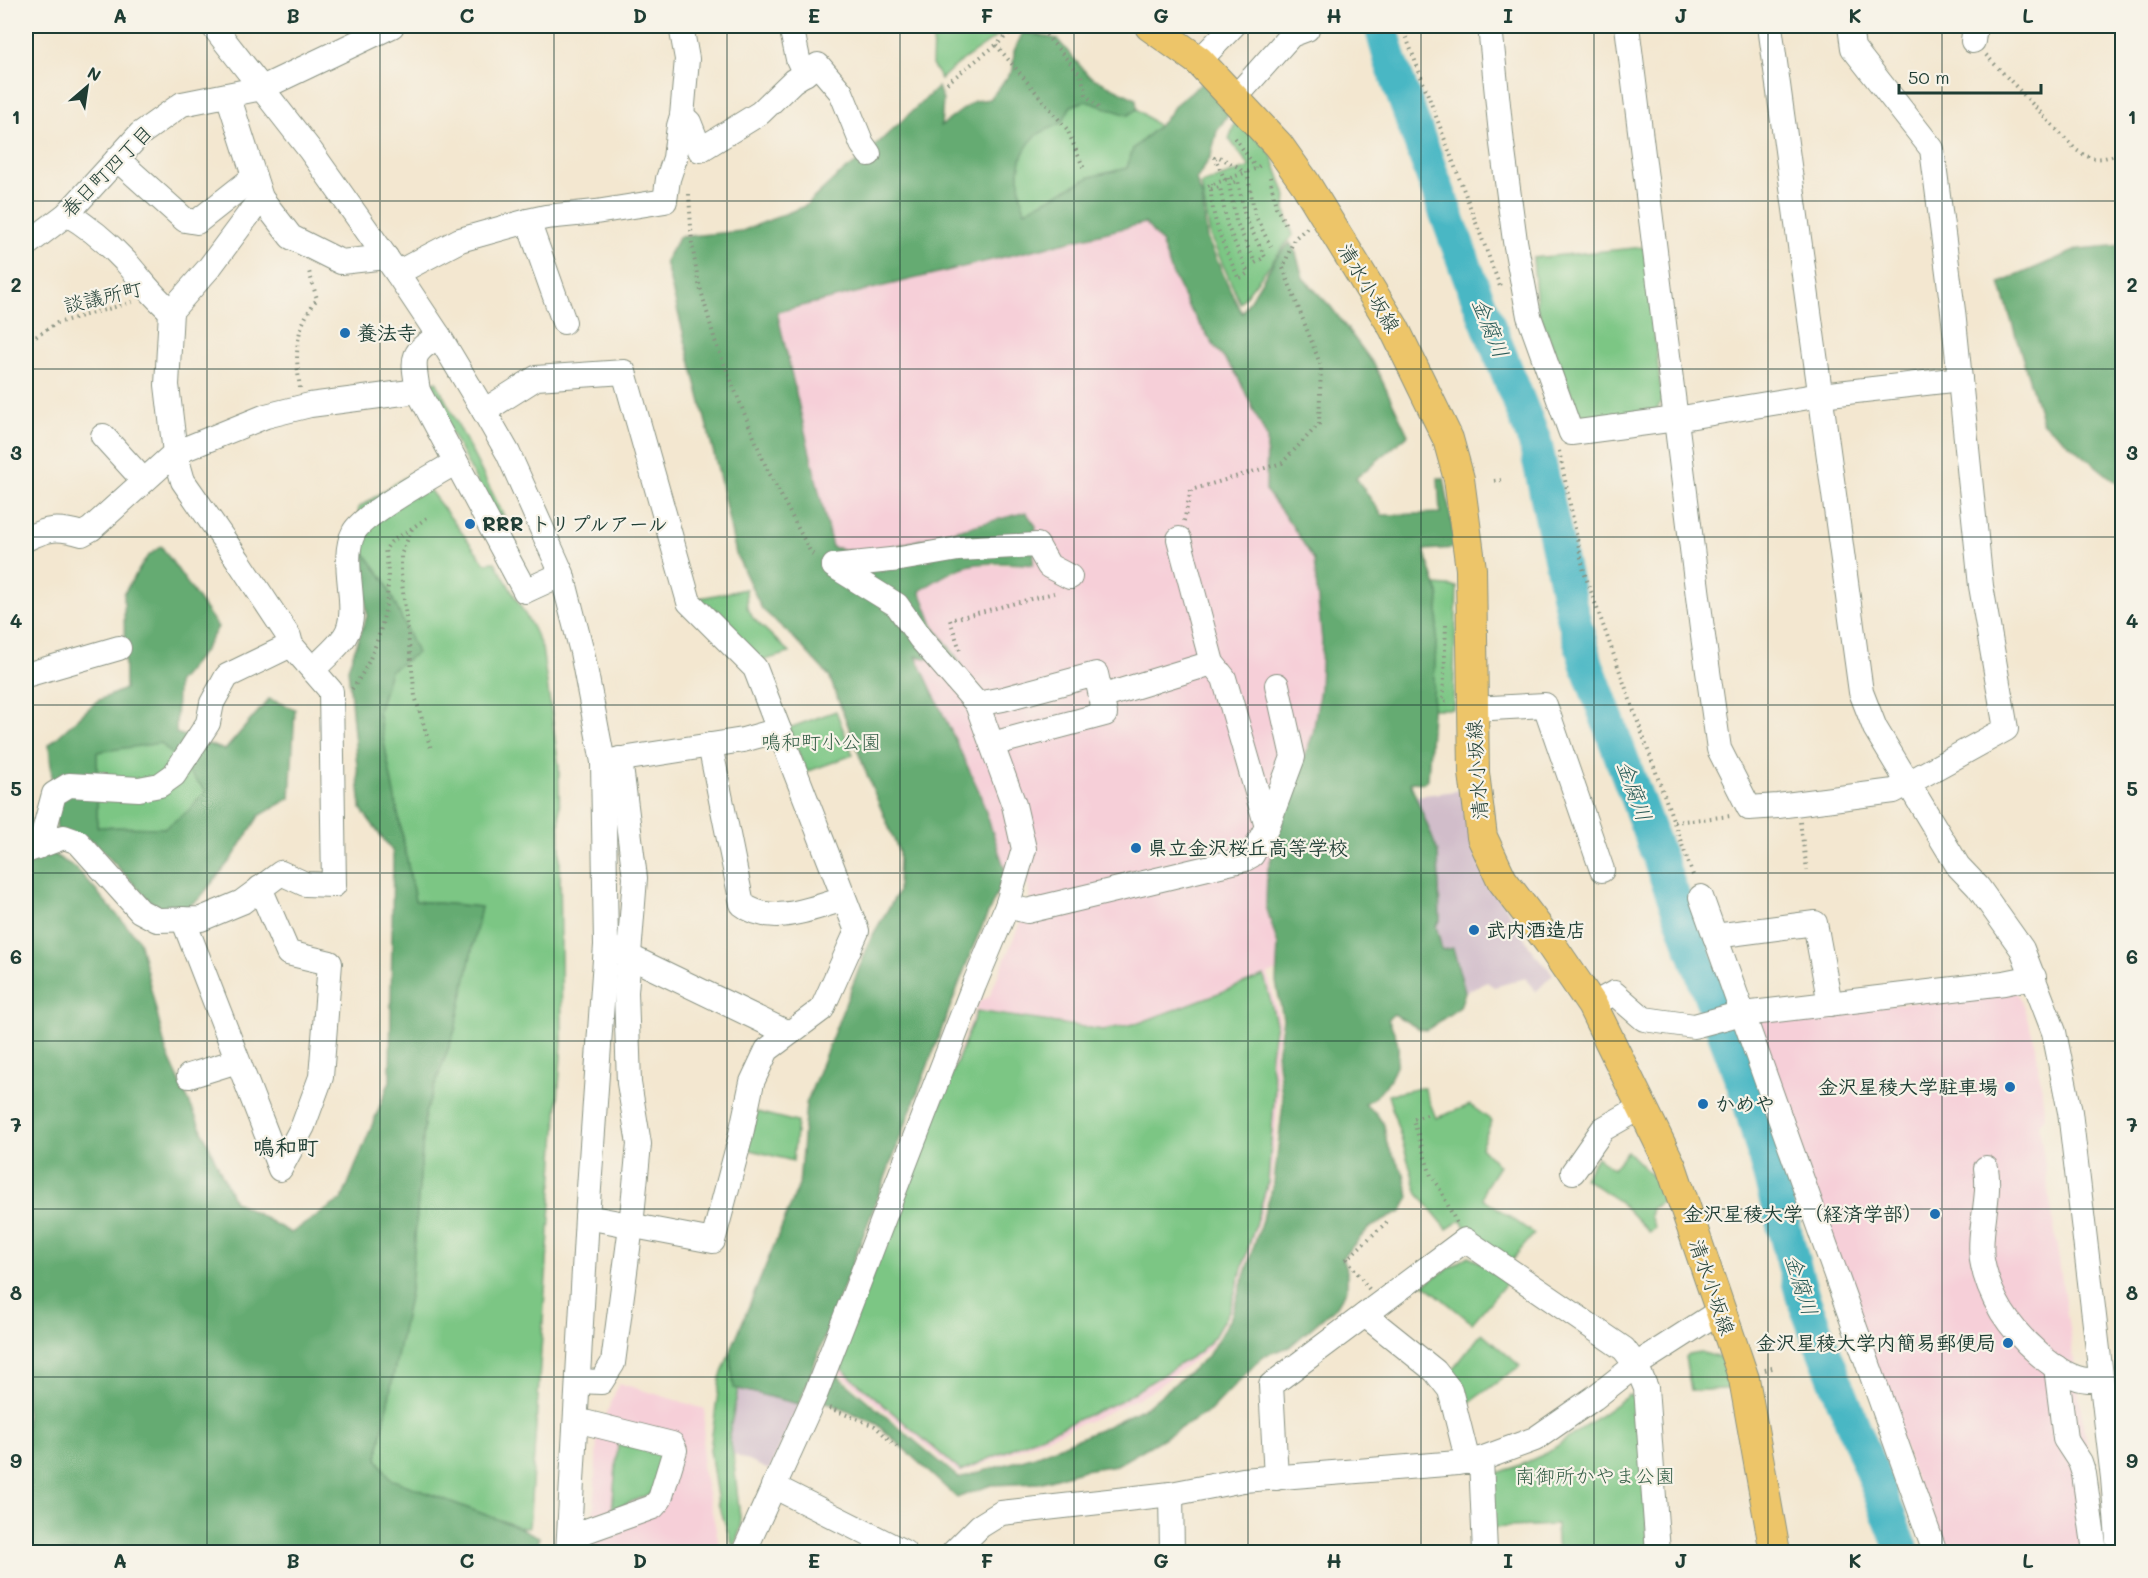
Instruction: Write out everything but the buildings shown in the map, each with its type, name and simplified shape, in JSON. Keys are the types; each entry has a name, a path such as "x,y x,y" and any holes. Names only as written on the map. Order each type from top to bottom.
{"main road":[{"name":"清水小坂線","path":"1150,26 1198,61 1234,99 1274,155 1305,183 1394,328 1448,439 1459,479 1471,569 1474,773 1482,837 1502,880 1549,942 1592,1005 1671,1166 1744,1379 1775,1552"}],"street":[{"path":"213,26 310,150 392,265 439,336 508,453 562,574 612,761 635,878 626,983 628,1075 639,1144 631,1226 614,1363 601,1382 578,1381"},
{"name":"春日町四丁目","path":"26,245 67,214 140,134 182,104 262,88 392,26"},
{"path":"228,95 258,188 291,237 341,262 392,265 460,240 528,221 546,217 596,213 665,201 681,119 687,59 681,26"},
{"path":"791,26 798,59 805,74"},
{"path":"1198,61 1233,26"},
{"path":"1490,26 1515,241 1529,316 1571,433 1677,419 1821,395 1960,379"},
{"path":"1627,26 1719,749 1749,808 1894,791 2006,729 1981,586 1953,311 1932,149 1853,48 1850,26"},
{"path":"1770,26 1861,692 1875,728 1958,866 1978,887 2022,949 2054,1032 2070,1112 2102,1378 2119,1552"},
{"path":"1234,99 1291,36 1307,28"},
{"path":"681,119 689,122 700,150 760,113 793,81 818,65 841,92 866,149"},
{"path":"681,119 686,141 687,167"},
{"path":"117,159 185,220 197,222 258,188"},
{"path":"164,306 209,268 258,188"},
{"path":"33,849 64,837 78,842 140,911 157,920 201,919 242,902 281,873 305,884 334,885 331,691 291,645 238,560 183,481 176,453 167,385 164,306 125,261 81,222 67,214"},
{"path":"528,221 564,322"},
{"path":"439,336 420,347 414,360 418,391 525,591 562,574"},
{"path":"484,411 536,378 624,372 689,602 755,669 857,931 822,1009 767,1050 752,1082 740,1139 713,1241 587,1217"},
{"path":"26,539 42,531 61,528 82,534 91,529 176,453 266,416 310,405 418,391"},
{"path":"103,436 144,481"},
{"path":"313,670 346,635 350,618 348,548 355,530 378,510 456,462"},
{"path":"1179,539 1212,663 1224,678 1267,827"},
{"path":"834,566 900,559 958,549 1037,545 1049,566 1070,576"},
{"path":"744,1552 814,1397 974,985 1007,906 1024,849 1014,805 977,704 920,638 897,605 834,566"},
{"path":"33,849 54,794 69,785 139,789 160,785 174,775 208,723 212,704 227,676 291,645"},
{"path":"26,675 119,648"},
{"path":"1101,697 1212,663"},
{"path":"977,704 1096,674 1105,714 992,744"},
{"path":"1007,906 1027,911 1245,859 1252,855 1267,827 1293,757 1277,685"},
{"path":"1473,709 1545,705 1602,870"},
{"path":"612,761 743,740 779,730"},
{"path":"710,745 742,904 749,909 775,915 790,915 844,899"},
{"path":"576,1420 672,1444 675,1450 660,1499 654,1507 568,1545 606,945 612,761"},
{"path":"183,919 280,1169 303,1126 321,1077 330,963 288,953 260,888"},
{"path":"1701,897 1739,1015 1935,1552"},
{"path":"1715,936 1815,923 1830,1004"},
{"path":"606,945 788,1033"},
{"path":"1592,1005 1614,993 1644,1019 1694,1026 1739,1015 2004,983 2034,976"},
{"path":"189,1076 237,1061"},
{"path":"597,1072 628,1075"},
{"path":"1573,1172 1603,1129 1631,1113 1643,1110"},
{"path":"1986,1168 1989,1182 1984,1214 1982,1260 1990,1289 2003,1313 2028,1345 2056,1367 2086,1380 2102,1378"},
{"path":"1276,1478 1271,1384 1465,1240 1624,1349 1636,1365 1646,1388 1658,1552"},
{"path":"1372,1310 1435,1371 1450,1390 1475,1461 1485,1552"},
{"path":"954,1552 980,1526 1001,1513 1171,1494 1243,1480 1475,1461 1535,1439 1636,1365 1720,1311"},
{"path":"2056,1367 2065,1439 2080,1462 2084,1474 2095,1552"},
{"path":"773,1486 904,1552"},
{"path":"1171,1494 1172,1552"}],"path":[{"path":"947,83 1018,26"},
{"path":"1048,26 1044,32 1081,75 1086,95 1100,108"},
{"path":"1402,26 1504,296"},
{"path":"1974,33 2075,149 2086,157 2097,160 2122,153"},
{"path":"996,45 1067,129 1084,169"},
{"path":"1235,138 1256,168"},
{"path":"1210,186 1256,168 1274,155"},
{"path":"1274,155 1276,207 1287,227"},
{"path":"1228,180 1238,181 1245,217 1265,257 1255,263 1236,221 1228,180 1216,156 1246,172 1255,215 1272,249"},
{"path":"687,167 692,244 698,280 716,344 767,470 794,523 811,553 834,566"},
{"path":"1210,186 1220,187 1227,225 1248,273 1239,279 1218,234 1210,186"},
{"path":"1179,539 1191,490 1282,463 1319,424 1322,366 1283,268 1294,239 1325,216"},
{"path":"311,387 300,388 296,342 307,312 317,299"},
{"name":"談議所町","path":"26,343 57,323 141,300 164,306"},
{"path":"1559,450 1584,572 1701,897"},
{"path":"1494,482 1501,480"},
{"path":"331,715 362,676 380,634 385,618 388,563 385,550 391,542 427,518"},
{"path":"412,528 401,555 401,574 415,696 431,749"},
{"path":"963,659 950,620 1067,589 1070,576"},
{"path":"1798,804 1807,870"},
{"path":"1674,822 1746,814 1749,808"},
{"path":"1427,1114 1413,1119 1431,1176 1438,1185 1465,1240"},
{"path":"1372,1310 1347,1258 1389,1220"},
{"path":"1764,1370 1776,1367"},
{"path":"814,1397 875,1426 899,1449"}],"shaded area":[{"name":"県立金沢桜丘高等学校","path":"1145,222 1161,242 1172,273 1189,308 1237,375 1267,438 1266,491 1314,560 1322,641 1320,688 1313,734 1295,781 1267,872 1266,906 1278,945 1277,971 1268,974 1280,1021 1275,1054 1279,1094 1271,1182 1232,1309 1209,1349 1149,1393 1098,1417 959,1474 833,1368 979,1001 989,997 1030,899 1028,885 1006,873 979,790 915,655 939,661 960,662 933,625 920,591 933,582 970,565 1033,565 1035,556 866,554 832,547 776,312"},
{"path":"1464,790 1483,869 1533,952 1553,974 1536,992 1526,978 1494,987 1487,982 1465,992 1453,948 1442,950 1436,926 1440,921 1438,852 1416,796"},
{"name":"金沢星稜大学（経済学部）","path":"2015,991 2021,999 2036,1046 2045,1117 2039,1124 2102,1552 1941,1552 1752,1021"},
{"path":"619,1383 705,1409 702,1466 721,1552 592,1552 597,1437"},
{"path":"738,1389 799,1404 769,1470 733,1454 729,1435"}],"green space":[{"path":"944,26 1012,26 956,65 941,79 932,65 933,39 941,37"},
{"path":"1023,32 1057,39 1089,76 1136,99 1137,109 1128,115 1085,101 1071,106 1062,122 1040,133 1032,140 1025,149 1019,169 1020,190 1025,211 1090,177 1127,168 1133,149 1164,121 1176,104 1202,83 1233,107 1217,131 1211,156 1196,180 1202,196 1207,238 1242,313 1276,258 1290,243 1296,253 1303,278 1331,307 1375,366 1408,435 1356,478 1382,515 1390,515 1440,513 1438,478 1444,478 1456,548 1424,550 1439,595 1428,779 1425,783 1410,782 1438,852 1440,921 1436,926 1442,950 1453,948 1465,992 1460,1007 1427,1030 1419,1029 1394,1014 1388,1019 1397,1041 1395,1069 1379,1093 1364,1104 1376,1113 1384,1125 1387,1144 1404,1174 1409,1197 1401,1212 1369,1228 1342,1258 1347,1271 1347,1289 1337,1306 1289,1347 1263,1356 1210,1411 1117,1465 1084,1470 1039,1483 991,1485 957,1498 877,1424 822,1400 834,1373 959,1478 1035,1456 1104,1428 1149,1405 1208,1356 1231,1317 1274,1183 1283,1103 1277,1055 1283,1019 1276,982 1278,945 1266,906 1267,872 1295,781 1313,734 1320,688 1322,641 1314,560 1266,491 1267,438 1237,375 1189,308 1172,273 1161,242 1145,223 777,312 832,547 866,554 1026,512 1036,526 1033,565 986,563 971,565 951,572 920,591 933,625 960,662 963,677 939,661 916,656 979,791 1006,873 973,947 799,1404 734,1388 730,1352 799,1185 806,1104 871,938 898,892 899,852 829,676 792,636 762,609 736,554 718,470 665,261 679,237 742,231 805,206 836,177 860,160 938,87 943,100 941,126 974,101 990,99 1013,70 1014,51"},
{"path":"1086,101 1128,115 1137,109 1158,126 1133,149 1127,168 1090,177 1025,211 1020,190 1019,169 1025,149 1040,133 1062,122 1071,106"},
{"path":"1238,115 1271,154 1286,195 1285,211 1293,235 1240,303 1210,236 1201,184 1250,167 1229,139"},
{"path":"2122,245 2122,487 2042,422 2000,283 2079,249"},
{"path":"1644,247 1662,400 1657,409 1586,418 1578,412 1537,307 1533,258"},
{"path":"436,381 507,522 499,524 427,386"},
{"path":"415,471 485,563 495,562 533,628 542,648 559,766 562,1042 529,1528 518,1527 390,1479 377,1458 411,1286 425,1113 455,1030 481,907 415,901 378,712 390,671 385,581 362,550 358,508"},
{"path":"161,546 218,627 204,651 177,683 176,733 225,750 269,699 295,709 290,798 259,816 233,857 199,899 176,914 152,903 94,842 57,833 49,745 97,701 125,689 124,593 147,557","holes":["161,743 206,791 188,811 165,828 97,827 97,752"]},
{"path":"362,550 385,581 417,653 390,671 378,712 415,901 481,907 455,1030 425,1113 411,1286 377,1458 390,1479 539,1537 538,1552 26,1552 26,862 48,851 76,868 139,940 166,1051 234,1201 291,1233 342,1199 390,1081 393,852 361,809 348,668 367,616"},
{"path":"1436,585 1457,587 1453,709 1432,709 1439,595"},
{"path":"746,589 747,607 753,618 790,653 761,661 695,599"},
{"name":"鳴和町小公園","path":"836,711 853,755 806,772 789,728"},
{"path":"161,743 207,791 188,811 165,828 97,827 97,751"},
{"path":"1264,976 1276,1023 1270,1060 1275,1087 1268,1182 1230,1309 1214,1337 1198,1353 1120,1401 961,1471 837,1365 977,1011 1103,1030 1139,1023"},
{"path":"1424,1088 1436,1118 1470,1105 1492,1121 1481,1147 1499,1166 1485,1188 1483,1198 1534,1234 1510,1262 1468,1233 1461,1220 1447,1229 1418,1194 1388,1095"},
{"path":"757,1112 797,1122 793,1161 747,1149"},
{"path":"1627,1151 1655,1179 1663,1201 1652,1208 1650,1216 1655,1228 1649,1232 1620,1202 1584,1178 1597,1157 1613,1169"},
{"path":"1469,1256 1508,1281 1472,1323 1424,1284"},
{"path":"1482,1333 1520,1366 1467,1404 1449,1374"},
{"path":"730,1352 734,1387 738,1389 729,1435 741,1527 734,1549 718,1503 710,1450 720,1378"},
{"path":"1701,1352 1724,1359 1736,1388 1691,1391 1685,1357 1688,1354"},
{"name":"南御所かやま公園","path":"1629,1395 1639,1401 1649,1552 1558,1552 1556,1525 1488,1528 1491,1475 1547,1453"},
{"path":"618,1444 665,1451 661,1489 612,1510"}],"waterway":[{"name":"金腐川","path":"1381,26 1391,62 1470,279 1535,442 1572,613 1587,665 1748,1097 1803,1298 1903,1552"}],"place":[{"name":"養法寺","path":"345,333"},
{"name":"RRR トリプルアール","path":"470,524"},
{"name":"県立金沢桜丘高等学校","path":"1136,848"},
{"name":"武内酒造店","path":"1474,930"},
{"name":"金沢星稜大学駐車場","path":"2010,1087"},
{"name":"かめや","path":"1703,1104"},
{"name":"金沢星稜大学（経済学部）","path":"1935,1214"},
{"name":"金沢星稜大学内簡易郵便局","path":"2008,1343"}],"district":[{"name":"鳴和町","path":"286,1147"}]}
